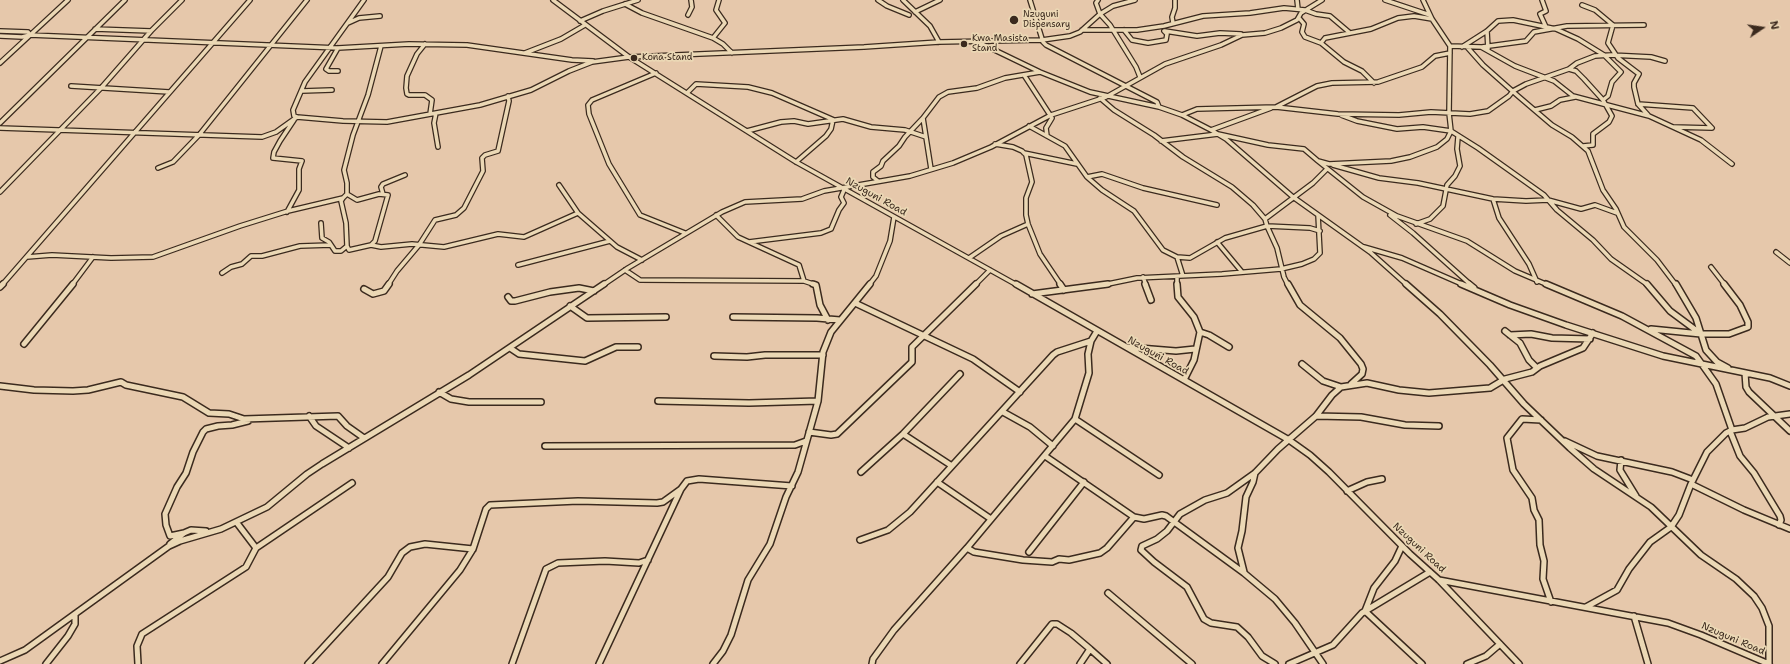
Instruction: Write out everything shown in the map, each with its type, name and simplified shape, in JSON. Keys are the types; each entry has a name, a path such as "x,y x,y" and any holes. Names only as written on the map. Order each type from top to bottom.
{"street":[{"path":"0,62 68,0"},
{"path":"0,123 125,0"},
{"path":"0,192 101,88 151,31 182,0"},
{"path":"0,286 27,257 168,92 250,0"},
{"path":"158,168 173,162 199,135 307,0"},
{"path":"296,118 293,110 305,82 364,0"},
{"name":"Nzuguni Road","path":"552,0 585,25 656,74 796,162 894,218 969,258 1289,440 1319,463 1402,546 1439,580 1551,602 1634,616 1684,629 1769,664"},
{"path":"580,20 638,0"},
{"path":"688,15 692,7 691,0"},
{"path":"713,38 725,23 716,10 719,0"},
{"path":"878,0 887,6 909,16"},
{"path":"903,0 930,26 939,42"},
{"path":"915,12 940,0"},
{"path":"1030,0 1038,22 1042,40 1050,47 1157,102 1159,107"},
{"path":"1097,0 1100,14 1114,30 1136,67 1140,77"},
{"path":"0,128 262,137 276,132 296,118 308,117 358,122 387,122 480,105 531,90 569,71 597,61 629,56 732,53 939,42 1042,40 1070,36 1082,30 1100,14 1113,6 1135,0"},
{"path":"1173,23 1172,17 1175,8 1175,0"},
{"path":"1297,0 1299,6 1298,9"},
{"path":"1155,28 1165,32 1197,36 1220,33 1265,33 1281,28 1299,18 1300,14 1305,10 1322,0"},
{"path":"1385,0 1431,17"},
{"path":"1265,219 1313,183 1328,167 1391,160 1410,156 1437,147 1447,139 1451,131 1449,113 1450,46 1431,17 1423,0"},
{"path":"1542,0 1546,11 1540,14 1546,26"},
{"path":"625,4 642,13 713,38 723,44 732,53"},
{"path":"1582,5 1595,10 1613,25"},
{"path":"1082,30 1155,28 1203,16 1250,13 1282,8 1305,10 1316,14 1330,16 1350,33"},
{"path":"347,24 359,18 380,16"},
{"path":"1321,43 1325,38 1376,27 1398,18 1414,16 1431,17"},
{"path":"1299,18 1304,24 1302,32 1303,35 1321,43 1344,62 1362,72 1374,83"},
{"path":"1460,46 1487,31 1497,22 1502,20 1513,20 1555,28 1578,38 1604,55 1621,73 1612,82 1609,94 1604,102"},
{"path":"525,53 565,37 585,25"},
{"path":"1613,25 1608,42 1616,56 1639,74 1634,85 1638,104 1649,116"},
{"path":"1450,46 1481,47 1526,41 1534,32 1573,26 1644,25"},
{"path":"95,29 151,31"},
{"path":"1124,30 1130,39 1140,42 1165,40 1167,34 1165,32"},
{"path":"0,31 28,32 30,35"},
{"path":"1487,31 1490,52"},
{"path":"167,548 180,541 221,529 267,507 307,474 364,438 405,415 439,392 470,375 625,270 716,215 745,202 802,199 824,191 910,176 953,163 995,144 1051,115 1106,97 1165,64 1248,34"},
{"path":"0,36 22,37 30,35 329,48 425,44 480,46 572,60 597,61"},
{"path":"1448,41 1460,46"},
{"path":"978,42 1040,72 1090,92 1106,97 1159,107 1182,115 1211,130 1228,141 1293,197 1363,247 1440,314 1541,420 1594,469 1658,512 1671,527 1701,555 1736,578 1758,602 1768,626 1769,664"},
{"path":"425,44 406,76 406,88 407,94 409,95 429,97 432,100 430,114"},
{"path":"381,46 368,95 358,122 344,170 347,184 347,194 341,201 342,213 346,223 347,246 349,250 371,245 381,247 419,245 444,247 498,234 524,237 536,233 558,221 578,213"},
{"path":"1467,47 1483,65 1535,110 1555,127 1572,137 1590,153 1603,190 1624,227 1657,260 1674,281 1691,307 1708,353 1717,362 1733,371"},
{"path":"1481,47 1515,66 1544,76 1560,84 1575,97"},
{"path":"338,48 326,69 338,71"},
{"path":"1211,130 1227,123 1264,112 1317,86 1332,83 1374,83 1422,67 1435,56 1450,53"},
{"path":"1182,115 1197,109 1275,107 1338,114 1399,115 1427,112 1467,114 1488,111 1509,96 1513,91 1544,76 1569,69 1590,58 1604,55 1653,58 1665,61"},
{"path":"1569,69 1580,75 1604,102 1612,118 1593,134 1593,145 1583,146"},
{"path":"878,181 873,177 873,172 881,166 883,161 900,146 941,95 948,92 977,88 1005,78 1040,72"},
{"path":"656,74 592,100 588,105 589,114 609,164 640,215 685,233"},
{"path":"1024,75 1051,115 1052,121 1046,130 1047,136"},
{"path":"687,93 696,84 748,87 791,100 834,120"},
{"path":"71,86 168,92"},
{"path":"302,91 332,90"},
{"path":"364,289 373,294 384,291 397,271 419,245 435,220 456,215 464,208 483,171 482,158 485,155 498,151 509,101 508,96"},
{"path":"1535,110 1551,106 1560,100 1575,97 1604,102 1649,116 1701,140 1732,164"},
{"path":"1100,98 1114,110 1183,157 1232,187 1253,205 1265,219 1276,248 1281,269 1302,308 1326,325 1340,338 1363,369 1362,374 1350,385"},
{"path":"1638,104 1693,108 1712,128 1705,129 1668,126"},
{"path":"436,112 434,123 438,147"},
{"path":"1338,114 1356,121 1397,129 1423,127 1451,131 1458,137 1484,151 1518,178 1541,192 1611,259 1646,283 1670,311 1701,334"},
{"path":"287,212 299,190 299,169 302,161 274,158 274,152 296,118"},
{"path":"923,118 931,169"},
{"path":"747,131 781,122 794,121 808,124 846,119 871,127 910,132 926,137"},
{"path":"796,162 826,136 831,129 834,120"},
{"path":"1029,126 1065,146 1087,178 1102,190 1134,211 1163,250 1177,257 1190,258 1225,238 1267,226 1310,228 1320,231"},
{"path":"1161,141 1218,134 1255,143 1304,149 1328,167 1358,194 1381,208 1413,233 1475,290"},
{"path":"1416,224 1430,219 1443,206 1446,190 1460,166 1457,149 1458,137"},
{"path":"995,144 1013,147 1024,153 1078,164"},
{"path":"1024,153 1032,182 1026,198 1026,215 1028,224 1040,254 1064,290"},
{"path":"1328,167 1379,178 1418,183 1493,199 1526,201 1548,200 1581,209 1594,205 1617,213"},
{"path":"1087,178 1102,174 1144,188 1217,205"},
{"path":"383,194 381,187 383,184 405,175"},
{"path":"559,185 578,213 617,247 642,260"},
{"path":"749,242 821,233 831,229 839,210 844,203 841,197 842,189"},
{"path":"347,194 357,200 383,194 388,195 378,225 375,241 371,245"},
{"path":"27,257 52,255 144,258 157,256 201,239 287,212 343,198"},
{"path":"1493,199 1499,218 1529,264 1537,282"},
{"path":"1381,208 1416,224 1467,241 1500,264 1537,282 1614,312 1694,355 1716,384 1740,456 1754,472 1780,516 1781,520 1779,525"},
{"path":"716,215 738,237 799,265 804,281"},
{"path":"1032,294 1092,287 1121,280 1143,277 1177,277 1281,269 1310,261 1320,253 1318,215"},
{"path":"713,664 723,651 731,635 748,580 770,544 798,472 818,401 823,355 831,332 873,280 881,265 890,241 894,218"},
{"path":"321,223 322,238 329,242 335,251 347,246"},
{"path":"969,258 1001,236 1028,224"},
{"path":"518,265 610,241"},
{"path":"1217,242 1242,272"},
{"path":"222,273 231,267 242,264 251,256 262,256 300,246 331,245"},
{"path":"1363,247 1402,258 1510,305 1593,333 1664,356 1703,366 1770,378 1790,386"},
{"path":"1776,252 1790,264"},
{"path":"24,344 94,257"},
{"path":"1177,257 1183,276"},
{"path":"1648,329 1701,334 1734,334 1744,330 1748,325 1740,305 1712,268"},
{"path":"625,270 640,280 804,281 816,285 823,314 828,320"},
{"path":"809,432 831,435 837,434 909,366 912,362 912,347 922,335 990,270"},
{"path":"1143,277 1151,300"},
{"path":"1177,277 1178,297 1194,317 1200,332 1195,349 1194,360 1184,380"},
{"path":"508,297 511,301 515,301 550,292 579,288 594,291"},
{"path":"855,303 973,359 1020,392"},
{"path":"570,306 587,318 666,317"},
{"path":"733,317 817,318 840,320"},
{"path":"872,664 873,658 894,630 967,548 1075,419 1089,373 1088,354 1091,341 1097,331"},
{"path":"1505,331 1520,343 1529,360 1537,368"},
{"path":"1200,332 1209,335 1229,348"},
{"path":"1275,664 1262,656 1248,637 1237,627 1210,623 1204,619 1187,587 1154,562 1141,550 1142,546 1157,539 1167,531 1180,514 1205,500 1227,493 1255,473 1316,416 1332,394 1341,387 1367,383 1399,390 1443,393 1490,388 1503,380 1532,372 1537,368 1583,348 1593,333"},
{"path":"1510,335 1531,334 1552,338 1590,339"},
{"path":"860,540 888,530 910,512 1057,352 1091,341"},
{"path":"510,348 519,354 585,361 616,347 638,347"},
{"path":"1125,347 1176,351 1195,349"},
{"path":"714,356 747,357 765,355 823,355"},
{"path":"1302,364 1323,381 1341,387"},
{"path":"1745,373 1747,390 1790,431"},
{"path":"861,472 903,434 960,374"},
{"path":"0,386 60,391 88,390 121,382 126,385 183,396 194,406 209,413 229,414 244,419 338,416 342,418 347,426 364,438"},
{"path":"439,392 451,399 469,402 541,402"},
{"path":"658,401 749,403 818,401"},
{"path":"1003,412 1030,427 1053,446"},
{"path":"1586,607 1617,590 1629,569 1650,542 1671,527 1679,516 1692,482 1707,452 1731,430 1744,428 1772,415 1790,414"},
{"path":"309,416 316,426 349,448"},
{"path":"1316,416 1361,417 1405,425 1439,426"},
{"path":"1541,420 1524,418 1507,438 1513,470 1532,498 1534,510 1538,517 1540,545 1544,562 1543,579 1551,602"},
{"path":"210,531 191,530 170,536 166,525 165,514 177,487 186,473 193,452 203,432 206,429 232,425 254,419"},
{"path":"1075,419 1159,475"},
{"path":"903,434 952,466"},
{"path":"1562,439 1597,456 1672,472 1744,510 1788,529 1790,533"},
{"path":"545,446 765,446 795,445 806,441"},
{"path":"1045,456 1134,516 1144,519 1162,515 1166,516 1244,573 1275,599 1318,653 1323,664"},
{"path":"1621,460 1620,470 1636,496"},
{"path":"1244,573 1238,548 1242,531 1246,497 1253,482 1255,473"},
{"path":"382,664 460,570 473,549 486,509 490,505 578,501 657,503 663,502 680,489 687,481 699,479 792,486"},
{"path":"1348,491 1367,482 1382,479"},
{"path":"937,482 991,519"},
{"path":"1029,552 1084,482"},
{"path":"138,664 137,646 142,634 152,626 242,571 246,567 256,548 352,483"},
{"path":"599,664 680,489"},
{"path":"967,548 974,552 1023,560 1052,562 1059,559 1069,560 1100,553 1107,548 1134,516"},
{"path":"237,522 256,548"},
{"path":"0,661 5,662 25,650 167,548 184,533"},
{"path":"308,664 388,577 402,553 410,547 425,544 473,549"},
{"path":"1365,611 1374,588 1395,561 1402,546"},
{"path":"512,664 546,569 550,566 558,564 605,561 639,563 648,560"},
{"path":"1289,664 1301,658 1318,653 1335,644 1348,627 1365,611 1430,572"},
{"path":"1439,580 1519,664"},
{"path":"1108,593 1192,664"},
{"path":"1365,611 1422,664"},
{"path":"46,664 68,636 74,624 75,614"},
{"path":"1634,616 1648,664"},
{"path":"1020,664 1048,627 1052,624 1057,624 1071,633 1108,664"},
{"path":"1467,664 1486,656 1500,644"},
{"path":"1080,664 1090,649"}],"place":[{"name":"Nzuguni Dispensary","path":"1014,20"},
{"name":"Kwa Masista Stand","path":"964,44"},
{"name":"Kona Stand","path":"634,58"}]}
